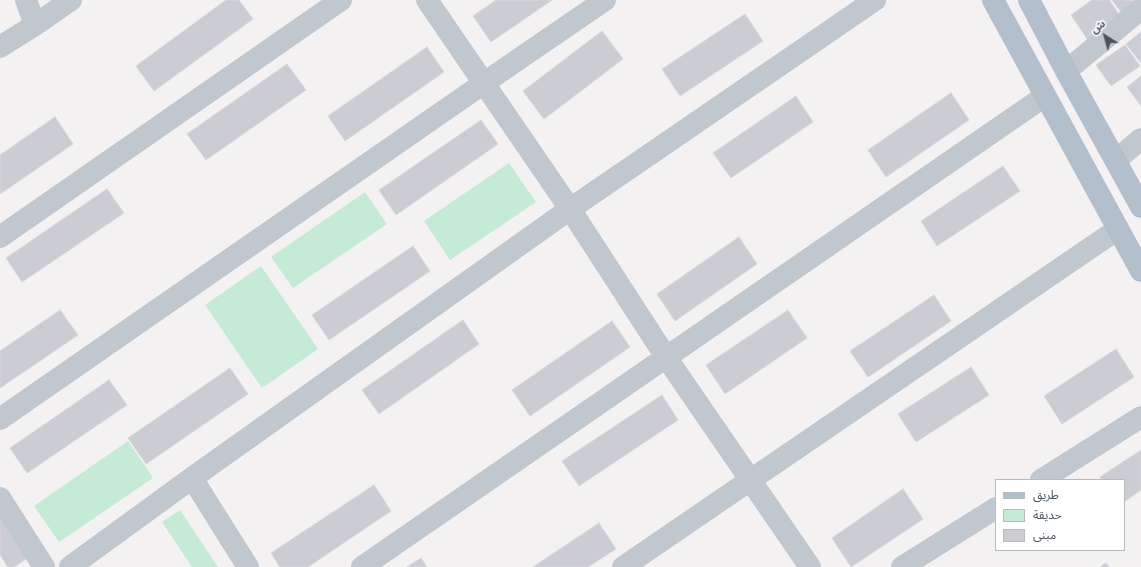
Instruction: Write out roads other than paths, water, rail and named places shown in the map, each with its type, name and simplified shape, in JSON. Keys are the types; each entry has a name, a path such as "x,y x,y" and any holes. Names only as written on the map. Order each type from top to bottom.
{"main road":[{"path":"993,0 1141,271"},
{"path":"1029,0 1066,71 1141,207"}],"street":[{"path":"26,0 35,25"},
{"path":"0,47 71,0"},
{"path":"0,237 340,0"},
{"path":"427,0 570,209 666,357 810,567"},
{"path":"0,419 605,0"},
{"path":"70,567 192,478 570,209 875,0"},
{"path":"1066,71 1141,9"},
{"path":"362,567 1045,96"},
{"path":"1116,160 1141,139"},
{"path":"623,567 1118,230"},
{"path":"1043,479 1141,417"},
{"path":"192,478 248,567"},
{"path":"0,498 44,567"},
{"path":"902,567 995,509"}]}
